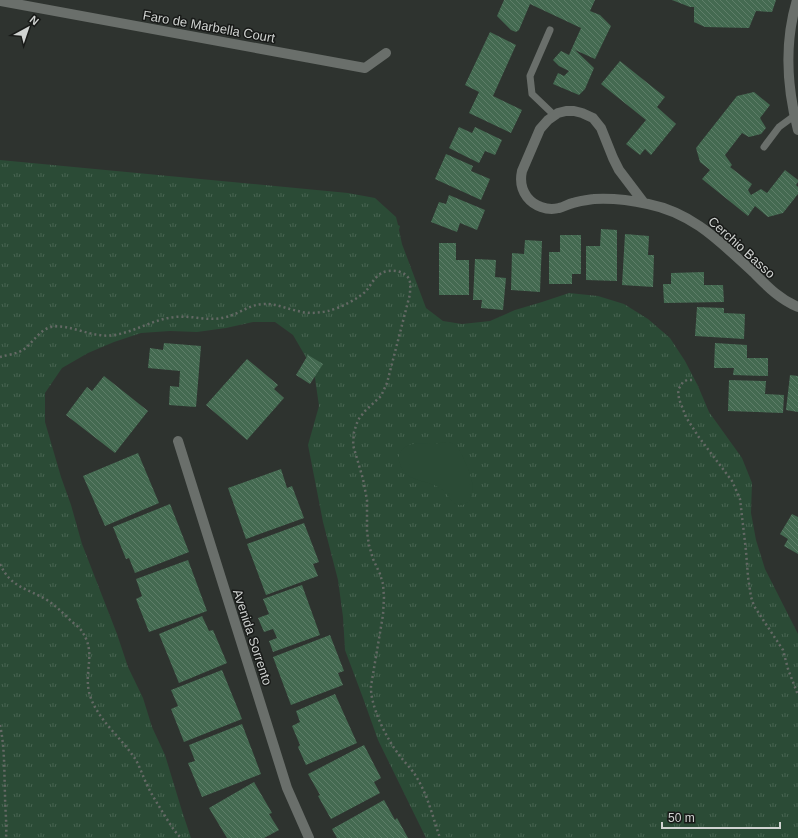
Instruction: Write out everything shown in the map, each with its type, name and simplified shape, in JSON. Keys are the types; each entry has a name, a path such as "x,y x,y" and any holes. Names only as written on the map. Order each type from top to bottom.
{"street":[{"path":"797,0 790,32 788,58 789,85 798,130"},
{"name":"Faro de Marbella Court","path":"0,1 365,68 386,54"},
{"path":"554,115 566,111 574,111 586,114 596,121 603,131 608,147 619,170 644,203"},
{"name":"Cerchio Basso","path":"554,115 540,129 520,178 524,192 528,198 539,207 550,209 561,208 574,202 593,199 612,199 631,200 669,210 703,228 718,239 778,296 798,307"},
{"name":"Avenida Sorrento","path":"178,441 287,788 309,838"}],"lane":[{"path":"550,30 530,76 532,94 554,115"},
{"path":"764,147 779,127 794,116"}],"path":[{"path":"0,357 23,350 36,337 50,327 58,326 94,334 113,335 151,322 176,317 216,319 228,317 248,307 268,303 307,313 317,313 344,305 364,292 382,273 396,271 405,273 409,278 410,294 387,383 381,396 358,420 354,432 353,445 363,478 367,500 366,532 373,559 383,584 384,597 383,615 371,693 376,711 388,739 399,756 416,776 421,786 440,838"},
{"path":"692,380 683,382 678,390 682,409 691,426 737,490 740,499 750,598 783,650 798,695"},
{"path":"0,564 9,578 19,587 45,599 56,606 80,629 87,640 90,654 88,678 89,692 93,702 100,716 137,762 156,802 174,831 181,838"},
{"path":"0,726 5,768 6,838"}],"green space":[{"path":"0,160 348,193 375,198 396,217 398,225 400,226 399,230 402,244 426,308 443,321 462,324 490,321 515,310 569,293 598,296 624,304 648,319 670,338 685,361 709,412 742,458 752,483 751,513 756,540 765,569 798,634 798,838 426,838 378,740 345,650 343,617 338,580 323,522 308,445 319,406 314,371 293,335 275,322 253,322 197,332 170,331 141,333 114,342 88,353 62,368 45,393 45,422 82,544 117,634 128,667 143,698 152,727 165,755 191,838 0,838"},
{"path":"446,442 452,443 458,448 469,471 472,482 472,496 469,501 463,505 455,504 440,488 408,475 404,472 399,462 401,451 409,445"}],"building":[{"path":"504,0 595,0 590,11 600,15 611,26 595,59 575,50 594,68 585,89 579,95 553,84 558,73 564,76 569,71 559,66 553,60 561,51 569,55 581,28 530,4 519,30 516,32 511,30 497,16"},
{"path":"672,0 776,0 772,12 756,11 749,28 705,27 694,22 694,7 690,7"},
{"path":"490,32 516,45 493,96 522,110 511,133 469,113 479,92 465,85"},
{"path":"620,61 665,97 657,107 676,124 651,155 645,149 640,155 626,144 646,120 601,84"},
{"path":"754,92 770,105 760,118 766,128 761,134 749,137 742,133 725,155 732,165 730,167 752,184 748,190 751,195 761,189 767,193 785,170 798,180 796,185 798,187 798,194 783,213 768,217 755,206 748,216 702,179 710,170 700,162 696,148 737,96"},
{"path":"459,127 472,133 475,127 502,140 495,155 485,151 479,163 449,148"},
{"path":"446,154 473,166 471,171 490,179 481,200 435,179"},
{"path":"449,195 485,210 477,230 460,223 457,232 431,222 439,202 446,204"},
{"path":"601,229 617,230 617,281 586,280 586,246 600,246"},
{"path":"625,234 649,236 648,255 654,255 653,287 622,285"},
{"path":"560,235 581,235 581,274 572,274 572,284 549,284 549,252 560,252"},
{"path":"525,240 542,241 540,292 511,290 512,253 524,254"},
{"path":"439,243 456,243 456,260 469,260 469,295 439,295"},
{"path":"475,259 496,260 495,277 506,278 503,310 481,308 482,300 473,300"},
{"path":"704,272 704,285 723,285 724,302 664,303 663,284 671,284 671,273"},
{"path":"697,307 724,308 724,313 745,314 744,339 695,336"},
{"path":"164,343 201,346 196,407 169,405 170,386 179,387 180,371 148,368 150,348 163,350"},
{"path":"715,343 747,345 747,358 768,358 768,376 733,375 734,368 714,368"},
{"path":"308,355 323,364 310,384 296,375"},
{"path":"247,359 278,385 274,389 284,398 247,440 206,405"},
{"path":"790,375 798,376 798,412 786,410"},
{"path":"104,376 148,411 115,453 66,415 87,387 92,391"},
{"path":"729,380 766,381 765,394 784,395 783,413 728,411"},
{"path":"138,453 159,503 105,526 83,476"},
{"path":"281,469 287,488 292,486 304,518 246,539 228,488"},
{"path":"170,504 189,552 135,573 129,558 126,559 113,527"},
{"path":"792,514 798,517 798,554 784,546 788,539 780,534"},
{"path":"304,523 319,562 313,564 318,576 266,595 247,544"},
{"path":"188,560 207,611 149,632 136,599 142,596 136,579"},
{"path":"302,585 320,635 273,652 269,641 277,638 273,629 264,632 258,618 269,614 263,599"},
{"path":"202,616 209,631 213,630 227,663 179,683 159,634"},
{"path":"330,635 344,671 338,673 343,685 291,705 273,657"},
{"path":"222,670 242,719 184,742 171,709 178,706 171,690"},
{"path":"335,694 357,743 306,765 298,747 300,745 292,726 300,722 296,711"},
{"path":"242,724 261,774 202,797 188,763 195,761 189,745"},
{"path":"364,745 381,778 374,782 380,793 331,819 308,774"},
{"path":"254,782 272,813 269,814 279,830 264,838 227,838 209,808"},
{"path":"384,800 395,820 397,818 408,838 337,838 332,829"}]}
